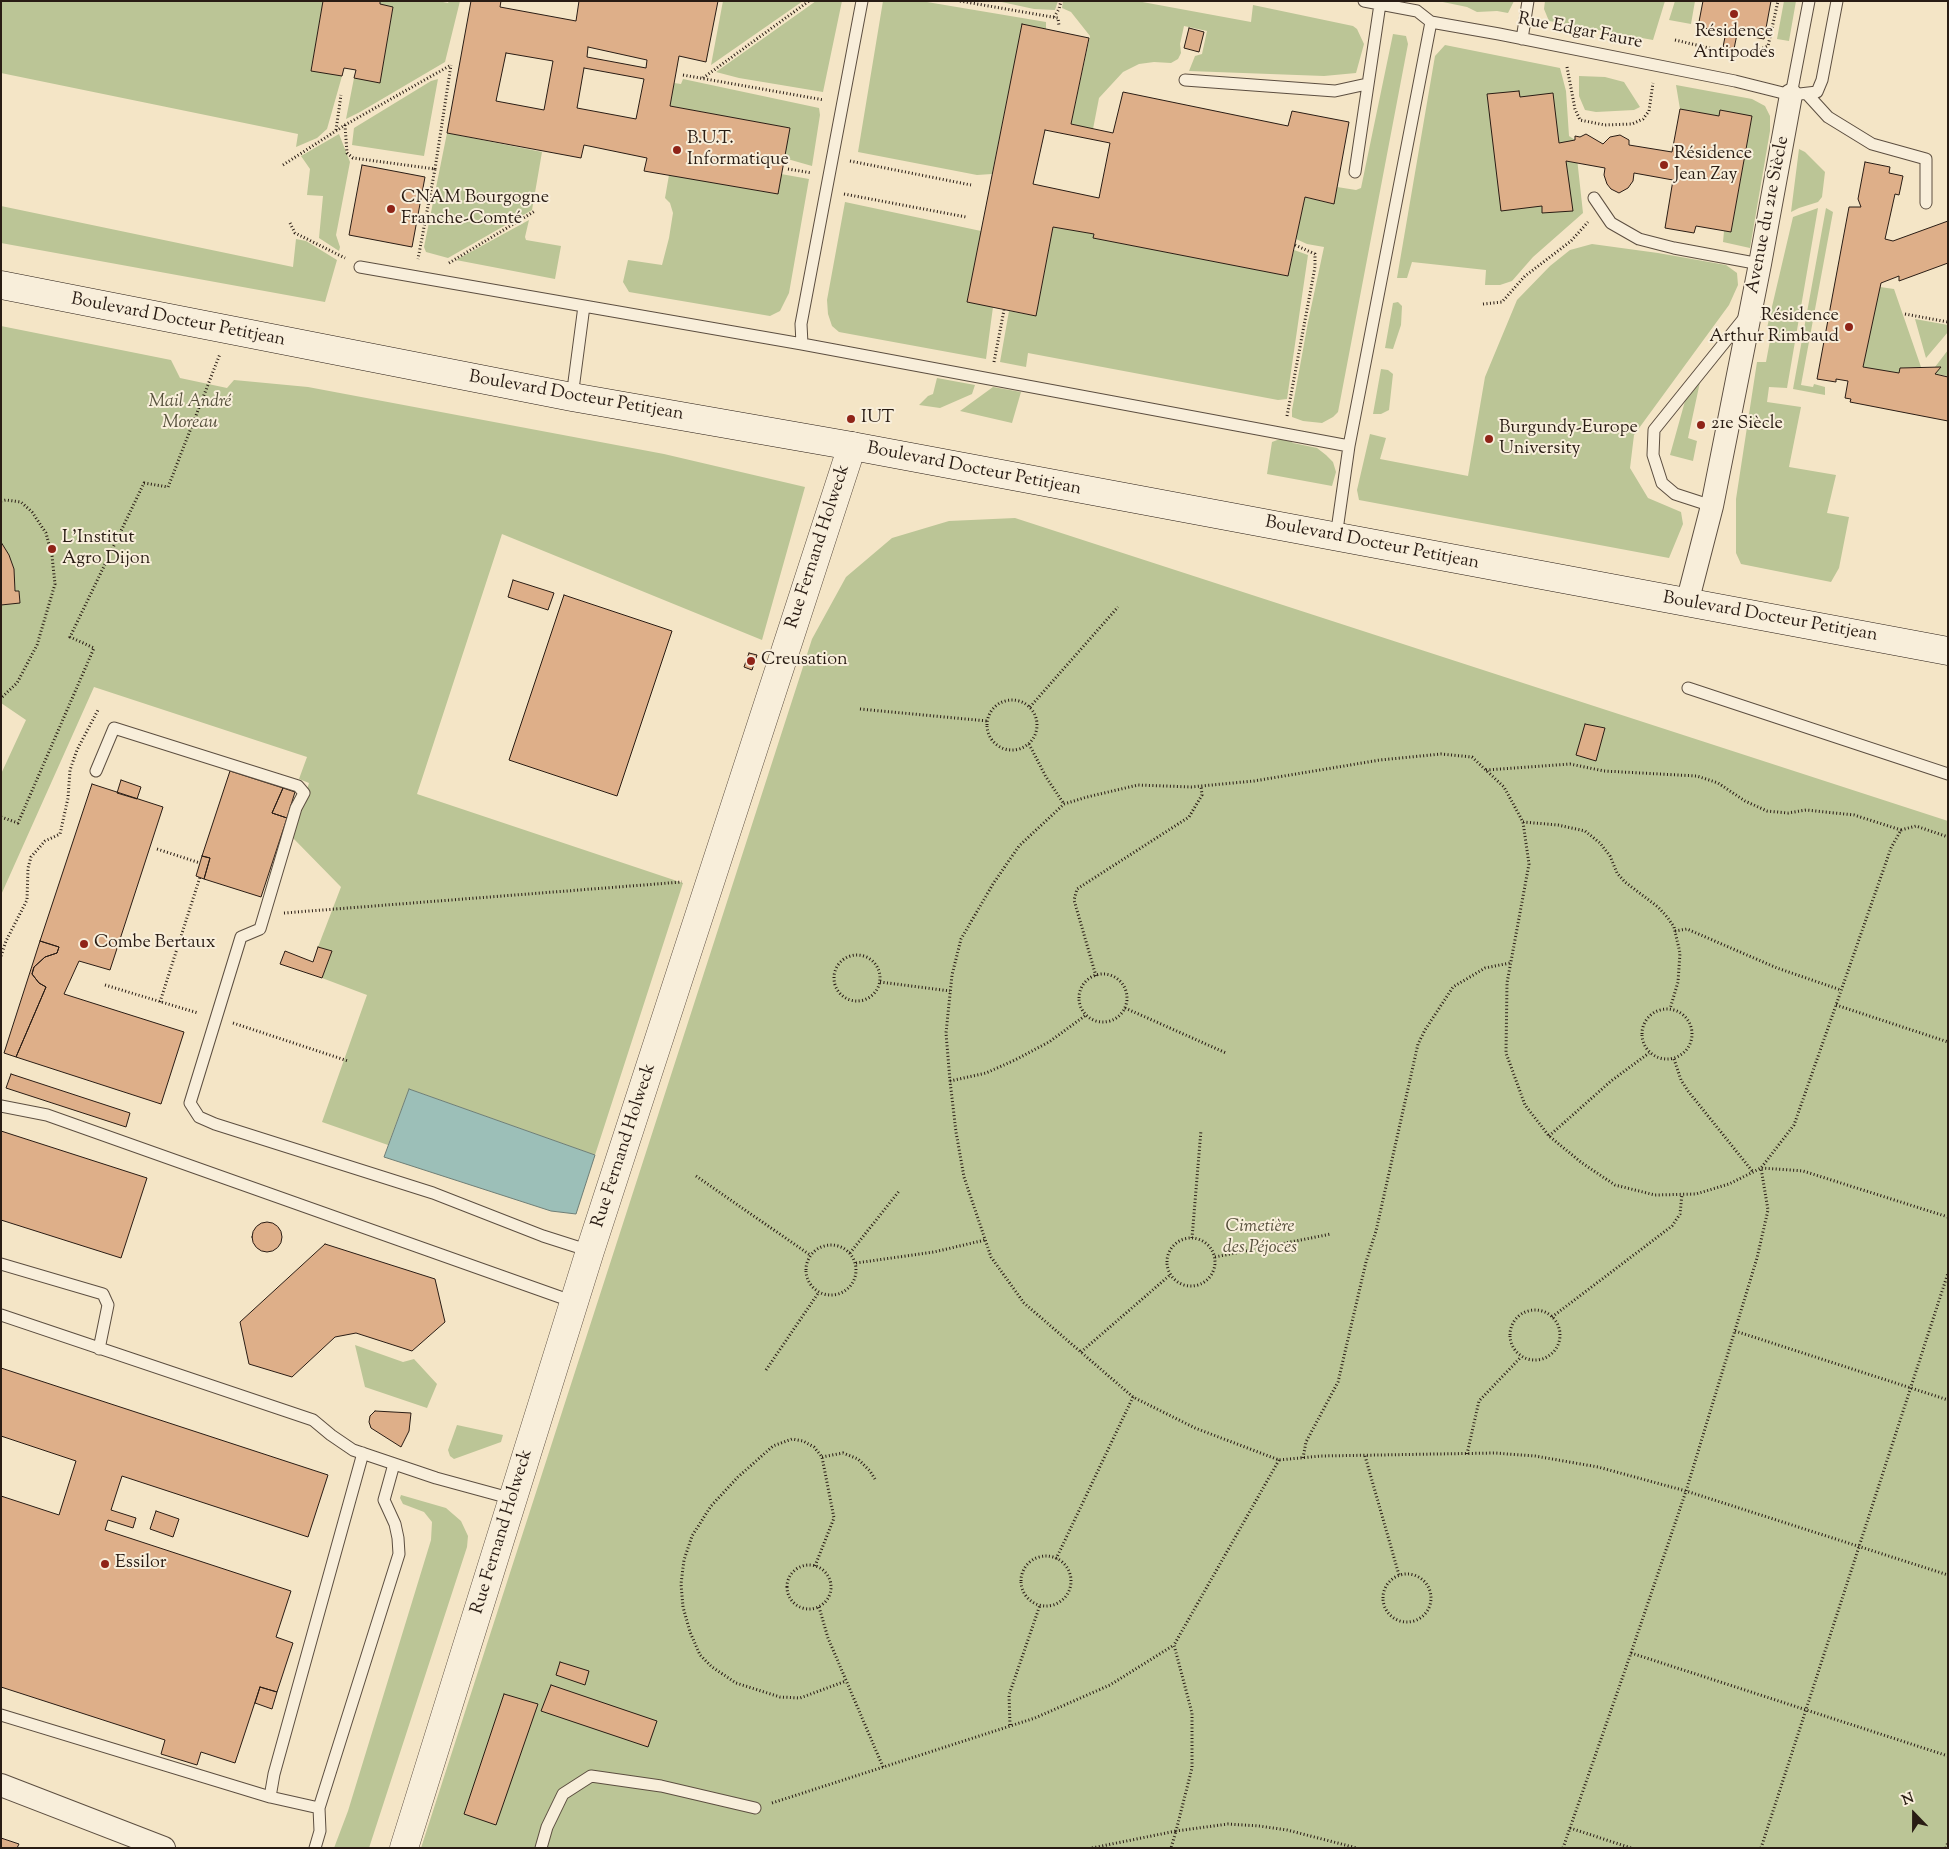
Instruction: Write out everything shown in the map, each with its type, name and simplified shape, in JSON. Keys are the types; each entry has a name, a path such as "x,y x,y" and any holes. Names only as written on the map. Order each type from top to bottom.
{"main road":[{"name":"Boulevard Docteur Petitjean","path":"1,285 572,397 852,446 1948,651"},
{"name":"Rue Fernand Holweck","path":"404,1848 590,1251 852,446"}],"street":[{"name":"Avenue du 21e Siècle","path":"1687,603 1712,506 1760,264 1799,95"},
{"path":"1,1785 164,1848"}],"lane":[{"path":"802,344 802,324 862,1"},
{"name":"Rue Edgar Faure","path":"1364,1 1415,6 1431,22 1799,95"},
{"path":"1522,39 1528,1"},
{"name":"Avenue du 21e Siècle","path":"1799,95 1809,1"},
{"path":"1799,95 1817,92 1822,80 1837,1"},
{"path":"1355,172 1380,4"},
{"path":"1336,538 1349,446 1431,22"},
{"path":"1185,80 1335,91 1368,84"},
{"path":"1799,95 1828,117 1872,144 1926,159 1926,203"},
{"path":"1597,202 1611,223 1639,239 1674,248 1760,264"},
{"path":"360,267 802,344 1349,446"},
{"path":"572,397 584,306"},
{"path":"1712,506 1676,494 1662,482 1653,455 1654,430 1752,309"},
{"path":"1688,688 1948,774"},
{"path":"96,771 114,728 298,786 304,793 296,808 260,929 241,937 190,1103 199,1117 433,1193 543,1236 590,1251"},
{"path":"1,1106 47,1115 575,1302"},
{"path":"1,1264 103,1294 108,1305 99,1349"},
{"path":"1,1315 312,1420 331,1436 353,1450 436,1478 513,1499"},
{"path":"270,1797 274,1774 363,1453"},
{"path":"314,1848 320,1831 319,1808 399,1554 395,1524 384,1500 394,1464"},
{"path":"1,1715 270,1797 319,1808"},
{"path":"541,1848 547,1827 563,1794 591,1776 660,1786 755,1808"}],"path":[{"path":"703,78 809,1"},
{"path":"960,1 1058,18 1059,26"},
{"path":"1054,17 1059,9 1060,1"},
{"path":"1675,40 1744,56 1768,46 1778,1"},
{"path":"1563,47 1575,109 1580,120 1605,125 1632,124 1643,119 1649,111 1657,66"},
{"path":"282,165 345,125 451,64 435,169 419,252 417,277"},
{"path":"683,75 844,103"},
{"path":"336,131 341,95"},
{"path":"345,125 347,153 353,158 435,169"},
{"path":"849,161 971,185"},
{"path":"843,194 966,217"},
{"path":"1483,304 1502,302 1525,276 1571,241 1597,202"},
{"path":"429,279 452,260 535,211"},
{"path":"290,223 295,233 324,246 360,267"},
{"path":"1284,434 1315,267 1315,254 1295,245"},
{"path":"991,379 1004,310"},
{"path":"1905,314 1948,322"},
{"path":"1,816 18,823 94,648 70,636 144,483 168,487 230,331"},
{"path":"1,501 22,502 32,512 46,533 52,556 55,584 37,645 17,683 1,698"},
{"path":"1030,706 1118,607"},
{"path":"1017,700 1030,706 1036,714 1038,722 1034,738 1022,749 1014,750 997,746 988,731 987,722 989,714 994,707 1001,702 1017,700"},
{"path":"860,709 987,722"},
{"path":"1,956 6,941 27,900 28,868 32,857 45,841 60,834 68,798 70,770 76,750 98,710"},
{"path":"1029,744 1046,777 1064,804"},
{"path":"1901,830 1891,848 1794,1125 1761,1168 1729,1184 1696,1194 1655,1194 1615,1185 1582,1163 1549,1136 1525,1105 1506,1053 1507,983 1529,864 1524,822 1504,787 1472,758 1440,754 1380,760 1254,781 1201,786 1138,786 1064,804 1019,846 993,884 961,939 952,975 946,1033 956,1132 964,1177 991,1257 1024,1303 1133,1397 1195,1428 1279,1460 1321,1456 1495,1453 1535,1456 1598,1467 1686,1491 1948,1575"},
{"path":"1485,770 1570,764 1604,771 1697,776 1718,783 1745,801 1767,811 1788,813 1806,810 1854,815 1901,830 1916,826 1948,837"},
{"path":"1096,976 1074,900 1077,889 1189,817 1202,795 1201,786"},
{"path":"1524,822 1558,825 1585,831 1600,843 1610,856 1621,878 1658,907 1675,931 1680,953 1681,969 1670,1010"},
{"path":"157,849 200,863"},
{"path":"160,1002 200,877"},
{"path":"264,915 712,880"},
{"path":"1675,931 1687,929 1777,968 1841,990"},
{"path":"858,955 866,956 877,967 880,982 878,989 873,995 859,1001 852,1001 844,998 835,986 834,971 844,959 858,955"},
{"path":"1303,1458 1306,1442 1338,1382 1366,1262 1376,1230 1418,1044 1425,1030 1454,987 1485,968 1510,963"},
{"path":"1096,976 1112,976 1119,980 1126,993 1125,1008 1115,1019 1108,1022 1093,1020 1082,1009 1080,993 1083,986 1096,976"},
{"path":"880,982 950,991"},
{"path":"1836,1005 1948,1042"},
{"path":"1125,1008 1226,1053"},
{"path":"1670,1010 1680,1013 1687,1018 1692,1034 1687,1050 1674,1059 1665,1060 1656,1058 1650,1053 1644,1046 1641,1038 1644,1022 1656,1011 1670,1010"},
{"path":"950,1080 986,1073 1015,1060 1049,1042 1086,1015"},
{"path":"1549,1136 1611,1081 1650,1053"},
{"path":"1674,1059 1681,1080 1688,1091 1753,1172"},
{"path":"1192,1238 1201,1130"},
{"path":"1761,1168 1803,1171 1948,1217"},
{"path":"1563,1848 1686,1491 1757,1258 1768,1210 1761,1168"},
{"path":"696,1176 810,1255"},
{"path":"850,1253 900,1190"},
{"path":"1552,1318 1672,1226 1680,1214 1682,1194"},
{"path":"1215,1257 1331,1234"},
{"path":"1192,1238 1202,1240 1208,1244 1215,1257 1215,1267 1212,1275 1199,1285 1183,1285 1176,1281 1167,1267 1169,1252 1179,1241 1192,1238"},
{"path":"856,1263 934,1252 985,1240"},
{"path":"832,1244 840,1246 850,1253 856,1263 857,1271 850,1287 844,1292 835,1295 818,1292 812,1287 807,1279 806,1271 810,1255 823,1246 832,1244"},
{"path":"1761,1848 1948,1273"},
{"path":"1081,1352 1170,1274"},
{"path":"766,1370 818,1292"},
{"path":"1538,1310 1552,1318 1557,1324 1559,1332 1557,1348 1545,1358 1529,1360 1521,1357 1511,1344 1509,1335 1515,1320 1521,1314 1538,1310"},
{"path":"1735,1331 1948,1400"},
{"path":"1467,1454 1479,1401 1521,1357"},
{"path":"1056,1559 1133,1397"},
{"path":"815,1566 834,1518 822,1457 808,1444 792,1439 774,1446 738,1477 711,1506 692,1536 684,1560 681,1584 683,1608 690,1632 700,1655 712,1667 736,1683 780,1697 800,1698 846,1681"},
{"path":"822,1457 830,1454 844,1453 858,1459 875,1479"},
{"path":"1365,1456 1399,1576"},
{"path":"755,1808 1035,1718 1110,1685 1174,1645 1279,1460"},
{"path":"1046,1556 1056,1559 1067,1568 1071,1575 1069,1592 1057,1603 1049,1606 1033,1602 1023,1590 1022,1574 1026,1567 1038,1558 1046,1556"},
{"path":"804,1566 815,1566 824,1571 831,1583 829,1597 819,1607 812,1609 798,1606 789,1595 787,1588 788,1580 797,1569 804,1566"},
{"path":"1412,1574 1420,1577 1430,1589 1431,1606 1421,1619 1414,1622 1398,1621 1386,1611 1383,1604 1382,1596 1385,1588 1389,1582 1399,1576 1412,1574"},
{"path":"1010,1725 1009,1695 1040,1605"},
{"path":"819,1607 828,1638 883,1767"},
{"path":"1171,1848 1192,1768 1192,1713 1174,1645"},
{"path":"1631,1653 1948,1756"},
{"path":"1092,1848 1176,1831 1228,1824 1286,1830 1357,1848"},
{"path":"1570,1828 1631,1848"},
{"path":"1946,1848 1948,1842"}],"green space":[{"path":"1,1 323,1 311,70 342,76 327,129 317,138 296,147 298,134 1,73"},
{"path":"380,1 438,1 448,3 449,1 460,1 445,62 346,119 354,78 380,82 393,8 380,4"},
{"path":"723,1 803,1 711,65"},
{"path":"816,1 842,1 823,92 739,78 716,72"},
{"path":"883,1 921,1 1046,22 1046,29 1022,25 992,174 977,175 858,152"},
{"path":"997,1 1058,1 1055,10 1034,9"},
{"path":"1063,1 1137,1 1251,22 1253,5 1353,26 1357,29 1364,44 1356,73 1324,76 1189,71 1195,56 1202,54 1207,31 1184,26 1180,44 1181,53 1178,59 1171,63 1154,62 1139,64 1123,72 1099,98 1093,129 1071,124 1090,36 1071,12 1062,8"},
{"path":"1438,1 1514,1 1508,13 1497,11 1477,12 1467,7"},
{"path":"1545,1 1665,1 1653,40 1549,21 1544,9"},
{"path":"1675,1 1695,1 1691,24 1669,20"},
{"path":"1784,1 1796,1 1789,41 1777,39"},
{"path":"1393,34 1406,36 1408,44 1338,412 1322,423 1303,421 1292,417 1292,410 1324,247 1307,244 1296,239 1305,197 1333,204 1337,187 1356,190 1361,188"},
{"path":"1445,45 1560,68 1566,91 1569,136 1575,140 1583,213 1533,257 1512,281 1500,285 1485,285 1486,270 1412,262 1407,278 1397,278 1435,56"},
{"path":"1579,76 1605,77 1624,82 1640,107 1634,110 1596,112 1585,110 1579,96"},
{"path":"438,79 424,156 352,145 354,128 431,81"},
{"path":"683,79 819,108 820,115 812,166 784,158 790,128 670,106 674,83 681,84"},
{"path":"1676,85 1752,99 1765,106 1770,116 1770,131 1750,248 1723,242 1724,231 1731,232 1752,117 1720,110 1719,116 1680,109"},
{"path":"447,133 542,152 532,210 448,258 426,252 424,247"},
{"path":"339,134 350,162 336,235 340,247 339,251 319,238 323,196 307,195 310,169 301,156"},
{"path":"1799,149 1805,152 1825,172 1822,197 1818,202 1791,212"},
{"path":"781,174 809,179 789,293 780,311 770,316 629,292 623,282 628,260 662,265 673,213 670,203 665,198 669,175 777,194"},
{"path":"845,202 981,231 967,302 993,307 986,359 839,332 832,326 828,314 827,300"},
{"path":"1,206 293,267 296,239 306,241 337,260 325,302 1,243"},
{"path":"1818,208 1787,388 1769,387 1767,402 1801,407 1789,467 1836,475 1827,513 1849,517 1839,568 1831,582 1741,564 1736,553 1736,499 1757,362 1766,362 1772,330 1767,328 1793,217"},
{"path":"1826,208 1833,212 1801,385 1813,387 1814,384 1825,387 1825,395 1793,389"},
{"path":"529,220 526,240 561,246 555,279 456,260"},
{"path":"1053,227 1094,234 1093,238 1288,276 1294,250 1308,255 1287,399 1278,400 1028,353 1026,367 1000,362 1009,311 1036,316"},
{"path":"1592,244 1726,265 1737,273 1738,285 1729,305 1634,435 1630,468 1648,498 1681,512 1683,524 1669,558 1359,500 1357,490 1370,434 1386,438 1380,459 1468,476 1485,377 1517,300 1550,266 1570,250"},
{"path":"1880,287 1894,289 1921,367 1900,368 1899,373 1863,367"},
{"path":"1398,302 1402,306 1401,325 1393,349 1385,348 1393,303"},
{"path":"1915,319 1948,325 1948,332 1926,358"},
{"name":"Mail André Moreau","path":"1,326 171,360 180,378 227,388 234,380 308,387 664,454 805,487 762,640 502,534 417,794 683,883 595,1155 409,1089 388,1145 322,1122 367,995 322,978 332,951 318,947 341,887 293,838 309,783 299,779 307,757 94,687 1,895 1,774 26,720 1,703 1,605 20,602 19,591 15,591 14,569 9,555 1,542"},
{"path":"1948,350 1948,376 1935,374 1940,367 1935,367"},
{"path":"1381,369 1388,370 1393,374 1389,410 1381,414 1373,414"},
{"path":"937,378 975,385 972,394 940,408 919,405 928,396 933,394"},
{"path":"1700,382 1688,438 1697,441 1693,461 1670,455 1685,401"},
{"path":"993,387 1021,392 1012,423 960,411"},
{"path":"1280,439 1317,448 1326,455 1333,462 1336,472 1332,486 1267,474 1272,442"},
{"name":"Cimetière des Péjoces","path":"1015,518 1948,821 1948,1848 421,1848 812,639 846,577 892,538 949,521"},
{"path":"355,1345 403,1362 414,1359 437,1384 427,1408 365,1387"},
{"path":"457,1425 503,1435 501,1442 454,1459 450,1456 448,1450"},
{"path":"401,1495 446,1508 461,1521 468,1536 467,1547 369,1848 334,1848 348,1811 431,1540 432,1522 424,1512 403,1504 400,1498"}],"water":[{"path":"409,1089 595,1155 576,1214 551,1211 384,1157"}],"building":[{"path":"323,1 380,1 380,4 393,7 380,83 354,78 356,70 344,68 342,76 311,71"},
{"path":"471,1 501,1 500,7 576,21 579,1 718,1 706,62 679,56 670,106 790,128 778,194 644,171 647,158 584,145 581,158 447,133","holes":["588,47 647,60 646,68 587,57","506,53 553,61 544,110 496,101","584,68 644,79 636,119 577,108"]},
{"name":"Résidence Antipodes","path":"1703,1 1771,1 1764,39 1737,34 1734,49 1723,47 1726,32 1698,27"},
{"path":"1022,24 1089,38 1071,124 1113,133 1123,92 1288,126 1292,111 1349,122 1334,204 1305,197 1288,276 1093,238 1094,234 1053,227 1036,316 967,302","holes":["1045,130 1110,143 1099,198 1033,184"]},
{"path":"1189,28 1204,32 1199,52 1184,48"},
{"name":"Résidence Jean Zay","path":"1519,91 1520,97 1553,93 1559,143 1575,140 1575,136 1580,137 1586,134 1603,144 1610,137 1620,135 1629,140 1629,145 1672,152 1680,109 1719,116 1720,110 1752,116 1731,232 1696,226 1694,233 1665,228 1673,180 1634,173 1633,181 1628,188 1619,193 1611,189 1607,184 1604,175 1605,168 1566,161 1573,211 1542,213 1542,206 1501,211 1487,94"},
{"name":"Résidence Arthur Rimbaud","path":"1865,162 1890,167 1889,173 1903,176 1899,195 1895,194 1885,239 1893,241 1948,221 1948,263 1899,281 1899,276 1881,283 1863,367 1899,373 1900,368 1941,367 1935,374 1948,377 1948,421 1850,402 1851,399 1845,398 1848,381 1836,379 1836,382 1817,379 1849,207 1861,207 1858,199"},
{"path":"362,165 425,177 412,247 349,235"},
{"path":"1,542 9,555 14,569 15,591 19,591 20,603 1,605"},
{"path":"513,580 554,593 548,610 508,597"},
{"path":"564,595 672,631 617,796 509,760"},
{"name":"Creusation","path":"749,653 757,655 752,670 744,667"},
{"path":"1585,724 1605,728 1596,761 1576,755"},
{"path":"230,771 283,788 272,813 287,818 261,897 204,879 210,858 202,856"},
{"path":"121,780 141,787 137,799 117,793"},
{"name":"Combe Bertaux","path":"92,784 163,807 110,970 79,961 64,994 184,1032 161,1104 16,1057 46,987 39,983 32,974 34,967 45,957 57,953 59,947 40,941"},
{"path":"283,788 295,792 287,818 272,813"},
{"path":"202,856 210,858 204,879 196,876"},
{"path":"40,941 59,947 57,953 45,957 34,967 32,974 39,983 46,987 16,1057 4,1053"},
{"path":"318,947 332,951 322,978 280,964 285,951 313,962"},
{"path":"11,1074 130,1113 126,1127 6,1088"},
{"path":"1,1131 147,1178 121,1258 1,1220"},
{"path":"267,1222 278,1226 282,1237 278,1248 267,1252 256,1248 252,1237 256,1226"},
{"path":"325,1244 435,1279 445,1322 412,1351 356,1333 335,1337 292,1377 249,1364 240,1322"},
{"name":"Essilor","path":"1,1368 328,1475 308,1537 122,1476 120,1482 111,1510 136,1518 133,1528 108,1520 105,1530 291,1591 276,1637 293,1643 277,1692 260,1687 235,1763 201,1752 197,1765 161,1754 165,1740 1,1687 1,1496 59,1515 76,1461 1,1436"},
{"path":"375,1411 411,1413 409,1431 401,1447 371,1428 370,1416"},
{"path":"156,1511 179,1519 173,1537 150,1529"},
{"path":"560,1662 589,1671 585,1685 556,1675"},
{"path":"551,1685 657,1721 648,1747 541,1711"},
{"path":"260,1687 277,1692 272,1709 255,1703"},
{"path":"504,1694 538,1704 496,1825 464,1814"},
{"path":"1,1838 19,1844 17,1848 1,1848"}],"place":[{"name":"Résidence Antipodes","path":"1734,14"},
{"name":"B.U.T. Informatique","path":"677,150"},
{"name":"Résidence Jean Zay","path":"1664,165"},
{"name":"CNAM Bourgogne Franche-Comté","path":"391,209"},
{"name":"Résidence Arthur Rimbaud","path":"1849,327"},
{"name":"IUT","path":"851,419"},
{"name":"21e Siècle","path":"1701,425"},
{"name":"Burgundy-Europe University","path":"1489,439"},
{"name":"L'Institut Agro Dijon","path":"52,549"},
{"name":"Creusation","path":"751,661"},
{"name":"Combe Bertaux","path":"84,944"},
{"name":"Essilor","path":"105,1564"}]}
